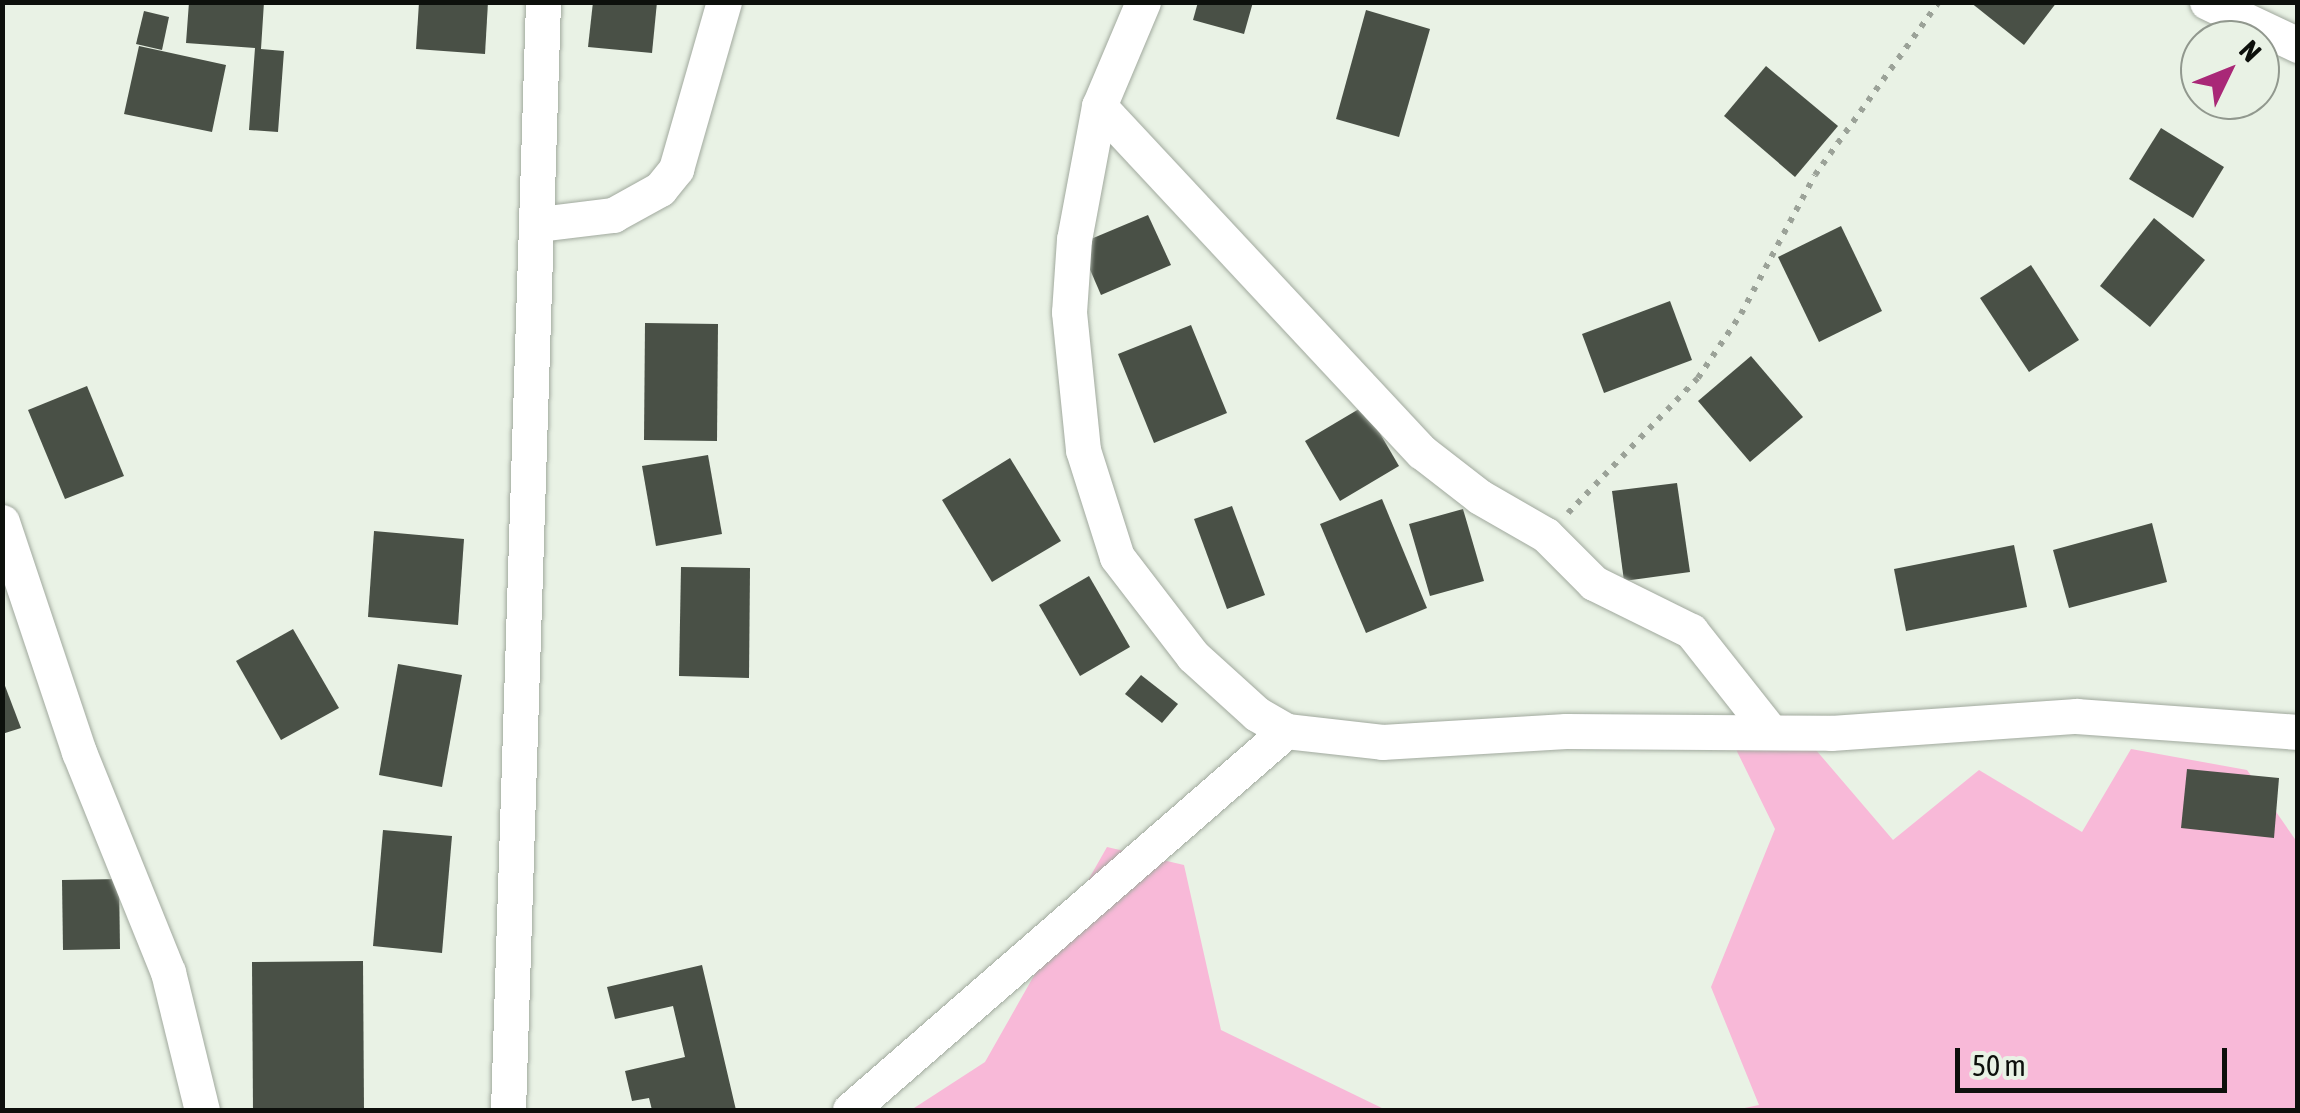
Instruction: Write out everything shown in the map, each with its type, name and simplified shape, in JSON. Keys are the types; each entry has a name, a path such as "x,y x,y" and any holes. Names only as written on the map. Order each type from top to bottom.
{"street":[{"path":"508,1110 520,590 539,224 543,2"},
{"path":"539,224 613,215 660,189 676,170 724,2"},
{"path":"1143,2 1100,106 1083,169 1069,312 1083,450 1117,557 1193,656 1226,692 1286,731 1382,742 1566,731 1770,731 2076,716 2298,732"},
{"path":"2207,2 2298,45"},
{"path":"1100,106 1422,452 1480,497 1546,535 1594,583 1690,631 1770,731"},
{"path":"2,522 79,752 168,972 202,1110"},
{"path":"850,1110 1286,731"}],"path":[{"path":"1546,535 1698,378 1741,314 1816,175 1939,2"}],"shaded area":[{"path":"1786,715 1893,840 1979,770 2082,832 2131,749 2247,770 2297,842 2297,1110 1735,1110 1759,1105 1711,987 1775,829 1727,731"},
{"path":"1107,847 1184,865 1221,1030 1386,1110 911,1110 985,1062"}],"building":[{"path":"189,2 264,2 261,49 284,51 278,132 249,130 255,48 186,43"},
{"path":"419,2 488,2 485,54 416,49"},
{"path":"593,2 657,2 652,53 588,47"},
{"path":"1198,2 1253,2 1244,34 1193,20"},
{"path":"1970,2 2057,2 2024,45"},
{"path":"1366,10 1430,29 1399,137 1336,119"},
{"path":"144,11 169,17 162,50 136,44"},
{"path":"139,46 226,65 212,132 124,114"},
{"path":"1766,66 1838,126 1795,177 1724,116"},
{"path":"2161,128 2224,167 2193,218 2129,179"},
{"path":"1148,215 1171,265 1101,295 1079,244"},
{"path":"2154,218 2205,260 2150,327 2100,286"},
{"path":"1841,226 1882,311 1819,342 1778,257"},
{"path":"2031,265 2079,340 2029,372 1980,298"},
{"path":"1670,301 1692,360 1604,393 1582,334"},
{"path":"645,323 718,324 717,441 644,440"},
{"path":"1191,325 1227,413 1154,443 1118,354"},
{"path":"1751,356 1803,417 1750,462 1698,401"},
{"path":"87,386 124,476 65,499 28,410"},
{"path":"1364,406 1399,466 1340,501 1305,441"},
{"path":"708,455 722,534 656,546 642,466"},
{"path":"1010,458 1061,541 992,582 942,500"},
{"path":"1677,483 1690,572 1624,581 1612,491"},
{"path":"1382,499 1427,608 1366,633 1320,524"},
{"path":"1232,506 1265,595 1227,609 1194,519"},
{"path":"1463,509 1484,581 1430,596 1409,524"},
{"path":"2152,523 2167,582 2069,608 2053,550"},
{"path":"374,531 464,539 458,625 368,617"},
{"path":"2014,545 2027,607 1906,631 1894,569"},
{"path":"681,567 750,568 749,678 679,676"},
{"path":"1089,576 1130,647 1080,676 1039,605"},
{"path":"293,629 339,708 281,740 236,661"},
{"path":"398,664 462,675 442,787 379,775"},
{"path":"1141,675 1178,704 1162,723 1125,694"},
{"path":"2,678 21,728 2,734"},
{"path":"2187,769 2279,778 2274,838 2181,828"},
{"path":"383,830 452,836 442,953 373,946"},
{"path":"119,879 120,949 63,950 62,880"},
{"path":"363,961 364,1110 253,1110 252,962"},
{"path":"702,965 736,1110 652,1110 649,1098 632,1101 625,1071 685,1057 673,1006 615,1019 607,987"}]}
